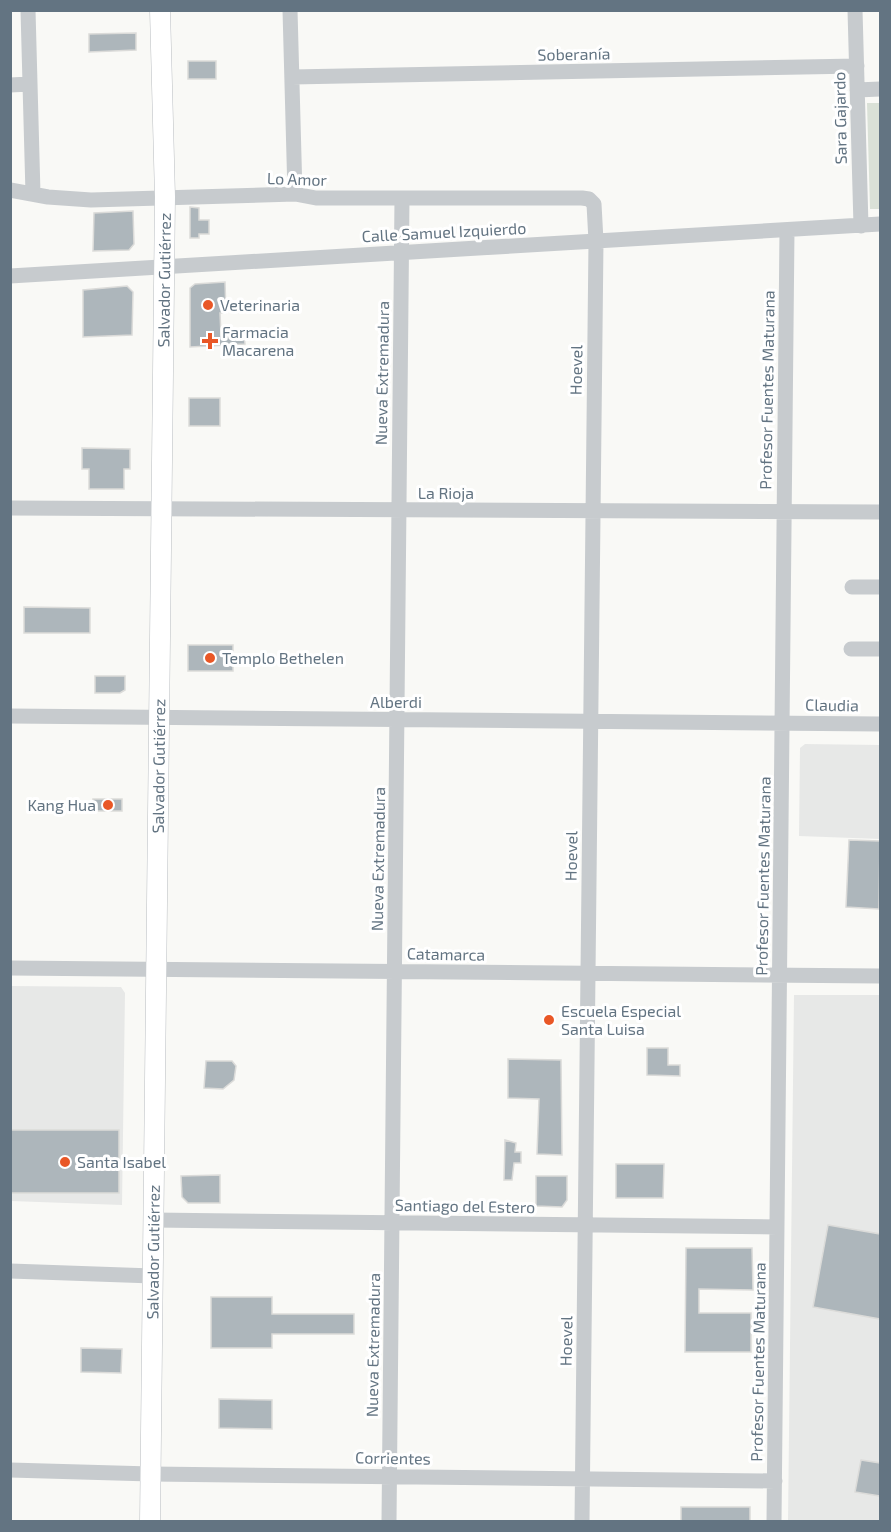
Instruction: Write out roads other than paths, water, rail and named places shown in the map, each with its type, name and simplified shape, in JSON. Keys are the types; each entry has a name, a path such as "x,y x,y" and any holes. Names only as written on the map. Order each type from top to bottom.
{"main road":[{"name":"Salvador Gutiérrez","path":"150,1521 165,197 160,10"}],"street":[{"path":"28,10 33,194"},
{"path":"290,10 295,194"},
{"name":"Sara Gajardo","path":"855,10 861,225"},
{"name":"Soberanía","path":"292,77 857,66"},
{"path":"10,85 30,84"},
{"path":"857,90 880,89"},
{"name":"Lo Amor","path":"10,190 77,200 295,194 309,198 582,198"},
{"name":"Nueva Extremadura","path":"389,1521 402,198"},
{"name":"Hoevel","path":"582,198 592,201 595,207 596,241 582,1521"},
{"name":"Calle Samuel Izquierdo","path":"10,276 880,224"},
{"name":"Profesor Fuentes Maturana","path":"774,1521 787,230"},
{"name":"La Rioja","path":"10,508 880,512"},
{"path":"852,587 880,587"},
{"path":"851,649 880,649"},
{"name":"Alberdi","path":"10,716 782,722"},
{"name":"Claudia","path":"782,722 880,724"},
{"name":"Catamarca","path":"10,968 880,976"},
{"name":"Santiago del Estero","path":"153,1220 777,1227"},
{"path":"10,1271 153,1276"},
{"name":"Corrientes","path":"10,1470 775,1480"}],"place":[{"name":"Veterinaria","path":"208,305"},
{"name":"Farmacia Macarena","path":"210,341"},
{"name":"Templo Bethelen","path":"210,658"},
{"name":"Kang Hua","path":"108,805"},
{"name":"Escuela Especial Santa Luisa","path":"549,1020"},
{"name":"Santa Isabel","path":"65,1162"}]}
